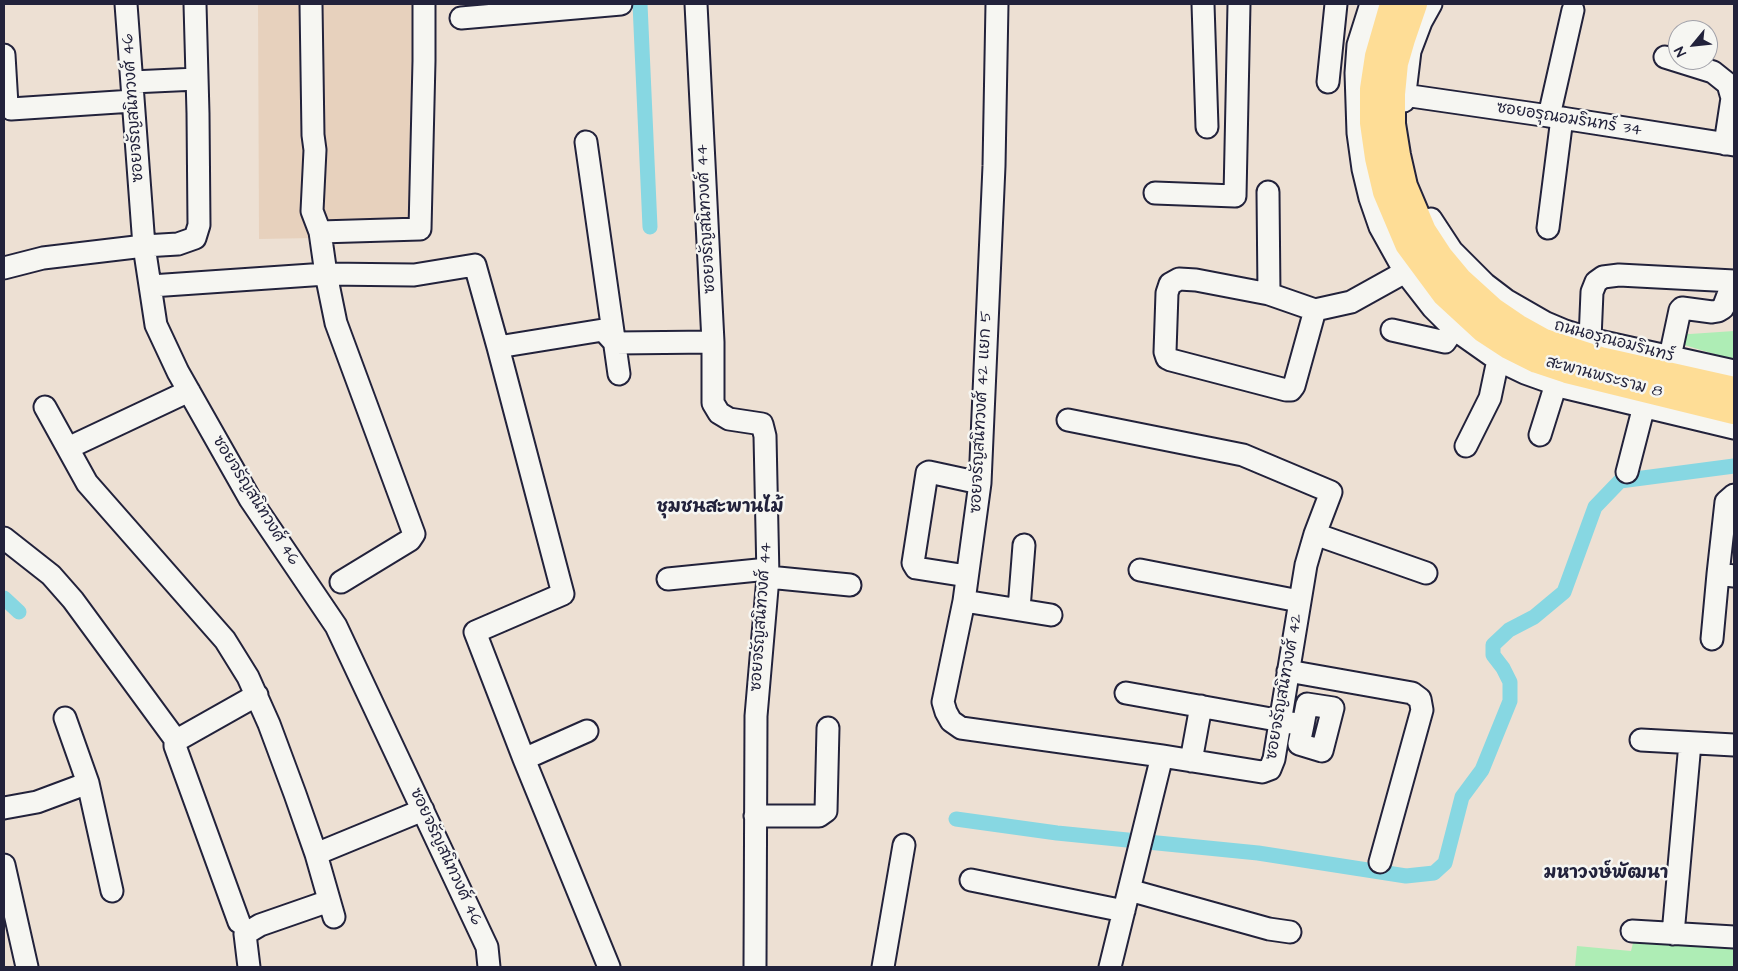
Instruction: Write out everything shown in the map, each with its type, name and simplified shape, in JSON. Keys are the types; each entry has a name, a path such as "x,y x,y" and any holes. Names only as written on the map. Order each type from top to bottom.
{"main road":[{"name":"สะพานพระราม 8","path":"1393,4 1378,56 1373,89 1373,123 1378,158 1386,192 1408,244 1445,294 1483,329 1509,346 1537,360 1567,370 1734,412"},
{"name":"สะพานพระราม 8","path":"1414,4 1395,64 1392,124 1404,186 1423,231 1440,257 1475,296 1492,310 1544,342 1600,360 1734,390"}],"street":[{"name":"ซอยจรัญสนิทวงศ์ 46","path":"126,4 144,246 156,325 178,372 250,499 336,626 487,947 485,965"},
{"path":"4,268 43,258 144,246 178,244 195,238 199,226 195,4"},
{"path":"310,4 313,135 316,150 312,211 320,232 336,323 414,534 410,540 341,582"},
{"path":"320,232 420,228 424,4"},
{"path":"461,18 621,4"},
{"name":"ซอยจรัญสนิทวงศ์ 44","path":"696,4 713,342 713,404 719,413 728,418 762,424 765,436 768,573 756,716 755,967"},
{"name":"ซอยจรัญสนิทวงศ์ 42 แยก 5","path":"997,4 994,166 980,484 964,601 943,702 951,721 961,728 1162,756"},
{"path":"1203,4 1206,127"},
{"path":"1155,193 1235,196 1239,4"},
{"path":"1328,82 1336,4"},
{"path":"1371,4 1358,45 1355,96 1363,169 1380,227 1405,272 1433,308 1454,329 1498,360 1525,373 1556,384 1734,428"},
{"name":"ถนนอรุณอมรินทร์","path":"1431,4 1421,22 1410,51 1404,95 1404,138 1413,180 1423,204 1434,226 1452,251 1485,284 1518,308 1564,331 1590,339 1734,372"},
{"path":"1548,228 1555,117 1573,10"},
{"path":"4,55 7,105 11,109 132,92 197,79"},
{"path":"1665,57 1713,72 1728,84 1732,98 1730,144"},
{"name":"ซอยอรุณอมรินทร์ 34","path":"1404,95 1730,144"},
{"path":"586,142 619,374"},
{"path":"1268,192 1269,294"},
{"path":"151,286 326,274 414,275 475,265 563,594 475,632 609,967"},
{"path":"1315,310 1294,386 1291,390 1171,360 1167,358 1165,352 1167,293 1170,284 1179,279 1196,280 1269,294 1315,310 1351,302 1405,272"},
{"path":"1590,339 1592,292 1596,282 1602,277 1619,275 1734,281"},
{"path":"1670,357 1682,308 1718,311 1723,308 1728,295 1734,294"},
{"path":"1392,330 1445,342 1454,329"},
{"path":"498,347 603,330 615,343 713,342"},
{"path":"1466,446 1490,398 1498,360"},
{"path":"1540,435 1556,384"},
{"path":"68,448 189,391"},
{"path":"1627,472 1644,406"},
{"path":"45,407 87,483 225,640 257,695 292,786 316,854 332,909 260,925 245,934 249,967"},
{"name":"ซอยจรัญสนิทวงศ์ 42","path":"1068,420 1243,455 1331,492 1315,534 1306,565 1288,671 1276,720 1274,759 1270,769 1262,772 1162,756"},
{"path":"967,576 916,568 913,563 927,474 929,472 980,484"},
{"path":"1712,639 1726,575 1726,502 1734,495"},
{"path":"1315,534 1426,573"},
{"path":"4,538 51,575 73,600 175,739 175,746 239,922"},
{"path":"1019,610 1024,545"},
{"path":"1140,570 1299,602"},
{"path":"668,579 768,573 850,585"},
{"path":"964,601 1051,614"},
{"path":"1288,671 1412,693 1420,698 1422,710 1380,862"},
{"path":"1126,693 1303,725"},
{"path":"175,739 179,739 257,695"},
{"path":"1191,761 1201,706"},
{"path":"65,718 88,783 112,891"},
{"path":"755,816 819,816 826,811 828,728"},
{"path":"524,758 587,731"},
{"path":"1642,740 1734,745"},
{"path":"1673,934 1690,743"},
{"path":"1110,967 1162,756"},
{"path":"4,808 36,802 88,783"},
{"path":"316,854 423,810"},
{"path":"883,967 904,845"},
{"path":"4,865 27,967"},
{"path":"971,880 1124,912"},
{"path":"1129,890 1269,929 1290,932"},
{"path":"1632,932 1734,937"}],"shaded area":[{"path":"258,4 420,4 412,219 313,238 259,239"}],"green space":[{"path":"1734,331 1734,360 1681,344 1681,333"},
{"path":"1633,943 1734,947 1734,967 1575,967 1577,946 1631,951"}],"waterway":[{"path":"640,4 650,227"},
{"path":"956,819 1057,833 1258,853 1406,876 1434,873 1445,863 1462,797 1482,770 1510,701 1510,682 1503,668 1493,655 1493,645 1509,630 1534,617 1564,592 1595,507 1620,481 1734,466"},
{"path":"4,598 19,612"}],"district":[{"name":"ชุมชนสะพานไม้","path":"720,508"},
{"name":"มหาวงษ์พัฒนา","path":"1606,874"}]}
